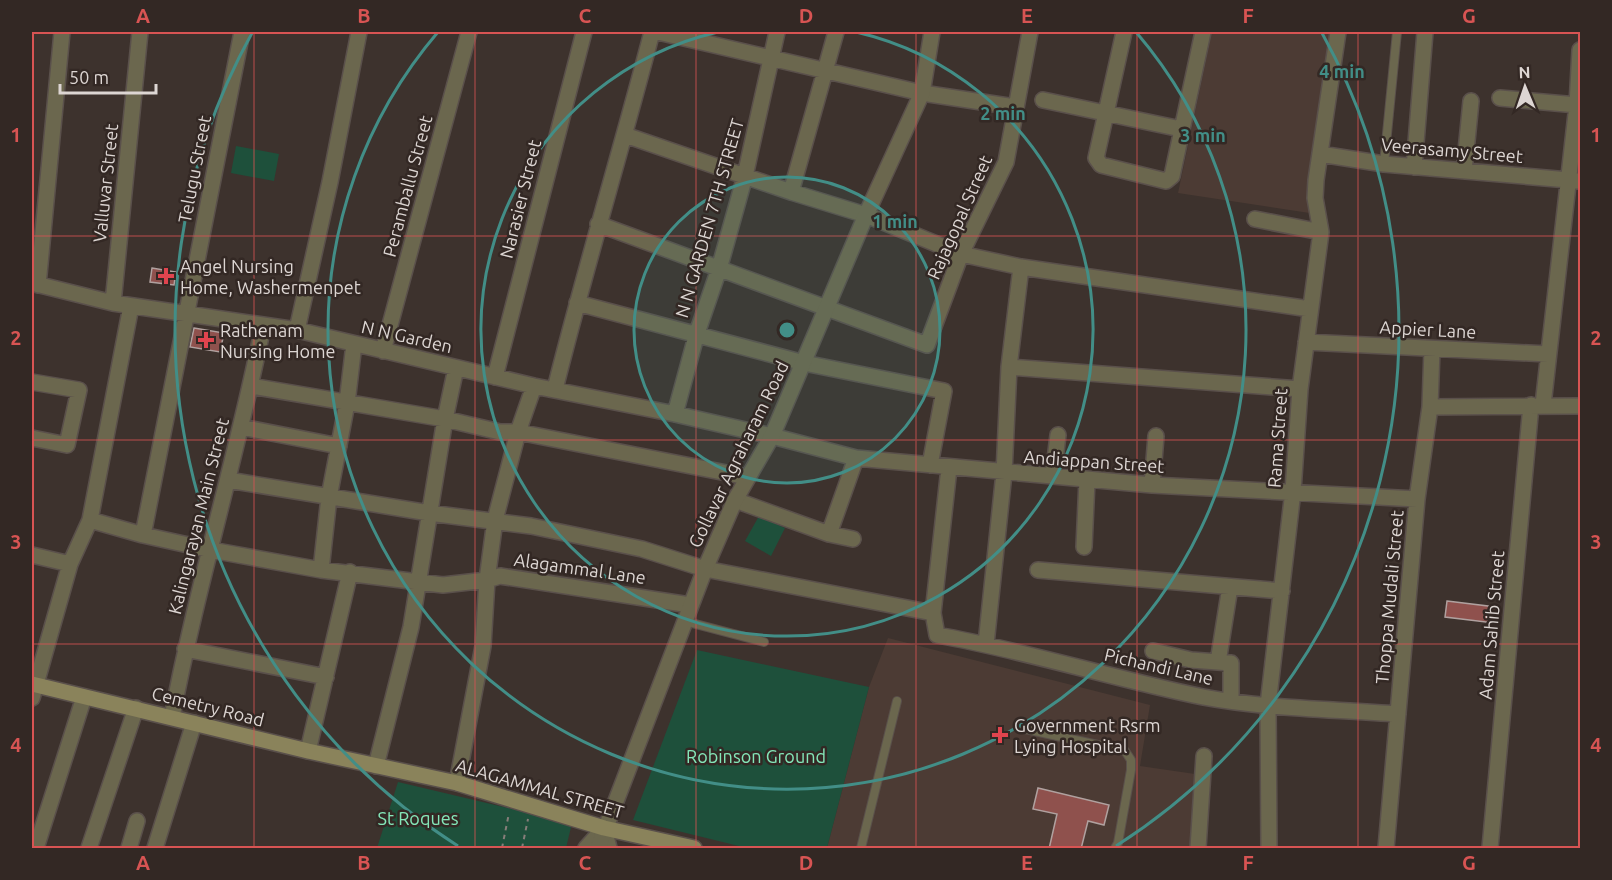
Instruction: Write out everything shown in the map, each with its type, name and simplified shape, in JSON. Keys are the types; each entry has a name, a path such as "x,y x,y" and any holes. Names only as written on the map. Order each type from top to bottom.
{"main road":[{"name":"Cemetry Road","path":"33,689 136,708 376,766"},
{"name":"ALAGAMMAL STREET","path":"376,766 457,783 604,828 694,849"}],"street":[{"path":"35,284 62,32"},
{"name":"Valluvar Street","path":"113,303 140,32"},
{"name":"Telugu Street","path":"143,535 242,32"},
{"path":"297,330 330,182 359,32"},
{"name":"Peramballu Street","path":"382,351 469,32"},
{"name":"Narasier Street","path":"495,377 584,32"},
{"path":"555,389 652,32"},
{"path":"658,32 922,93 1015,107"},
{"name":"N N GARDEN 7TH STREET","path":"675,414 745,176 777,32"},
{"path":"791,192 836,32"},
{"name":"Gollavar Agraharam Road","path":"604,828 705,569 735,500 772,436 866,215 922,93 932,32"},
{"name":"Rajagopal Street","path":"827,309 927,345 961,254 1006,162 1030,32"},
{"path":"1124,32 1097,162 1101,165 1166,181 1172,176 1203,32"},
{"name":"Rama Street","path":"1269,849 1268,705 1293,491 1300,389 1321,232 1315,198 1338,32"},
{"path":"1414,167 1425,32"},
{"name":"Adam Sahib Street","path":"1490,849 1537,405 1548,354 1574,180 1581,50"},
{"path":"1500,98 1577,105"},
{"path":"1043,100 1181,129"},
{"path":"1464,171 1471,101"},
{"path":"625,135 866,215 961,254 1021,267 1310,309"},
{"name":"Veerasamy Street","path":"1320,154 1384,164 1574,180"},
{"path":"1256,219 1321,232"},
{"path":"598,224 827,309"},
{"path":"986,644 1004,473 1010,367 1021,267"},
{"name":"N N Garden","path":"35,284 113,303 297,330 534,386 772,436"},
{"path":"577,303 804,363 944,391 930,465"},
{"path":"33,689 70,564 90,520 131,306"},
{"name":"Kalingarayan Main Street","path":"172,717 185,649 241,428 263,326"},
{"name":"Appier Lane","path":"1306,342 1548,354"},
{"path":"321,570 329,497 347,404 354,344"},
{"name":"Thoppa Mudali Street","path":"1386,849 1417,499 1430,407 1432,349"},
{"path":"1010,367 1300,389"},
{"path":"376,766 411,627 445,419 456,368"},
{"path":"32,382 79,390 67,445 32,438"},
{"path":"251,386 445,419 492,430 519,432 747,477"},
{"path":"457,783 483,646 487,580 495,520 534,386"},
{"path":"1430,407 1581,406"},
{"path":"241,428 339,446"},
{"path":"1053,476 1058,435"},
{"name":"Andiappan Street","path":"772,436 856,459 1152,485 1417,499"},
{"path":"1152,485 1156,436"},
{"path":"829,534 856,459"},
{"path":"228,480 429,513 495,520 642,549 705,569 933,613 949,468"},
{"path":"1084,547 1088,480"},
{"path":"735,500 829,534 852,538"},
{"name":"Alagammal Lane","path":"90,520 143,535 211,550 321,570 443,585 487,580 500,576 690,604"},
{"path":"32,555 70,564"},
{"path":"1038,570 1282,591"},
{"path":"308,750 350,572"},
{"path":"1218,662 1230,587"},
{"name":"Pichandi Lane","path":"933,613 937,635 986,644 1157,687 1231,701 1398,714"},
{"path":"185,649 326,677"},
{"path":"1153,651 1191,660 1231,663 1231,701"},
{"path":"36,849 84,697"},
{"path":"89,849 136,708"},
{"path":"158,848 194,723"},
{"path":"1198,849 1203,756"},
{"path":"129,849 138,821"},
{"path":"586,849 604,828"},
{"path":"598,849 604,828"},
{"path":"604,828 609,849"}],"lane":[{"path":"1384,164 1397,32"},
{"path":"684,621 765,642"},
{"path":"861,849 897,701"},
{"path":"1021,728 1125,751 1131,760 1131,770 1115,849"}],"path":[{"path":"502,849 512,800"},
{"path":"522,849 531,806"}],"shaded area":[{"path":"1212,32 1333,32 1316,214 1178,193"},
{"name":"Government Rsrm Lying Hospital","path":"888,638 1150,705 1140,766 1195,774 1190,848 827,848 869,687"}],"green space":[{"path":"236,146 279,154 274,181 231,173"},
{"path":"759,516 785,528 771,556 745,541"},
{"name":"Robinson Ground","path":"697,650 869,687 827,848 747,848 633,820"},
{"name":"St Roques","path":"398,782 572,823 566,848 377,848"}],"building":[{"path":"152,268 176,272 174,285 150,282"},
{"path":"194,328 224,333 220,352 190,347"},
{"path":"1447,601 1496,607 1494,623 1445,617"},
{"path":"1038,788 1109,805 1104,825 1088,821 1081,849 1049,849 1057,814 1033,809"}],"place":[{"name":"Angel Nursing Home, Washermenpet","path":"166,276"},
{"name":"Rathenam Nursing Home","path":"206,340"},
{"name":"Government Rsrm Lying Hospital","path":"1000,735"}]}
